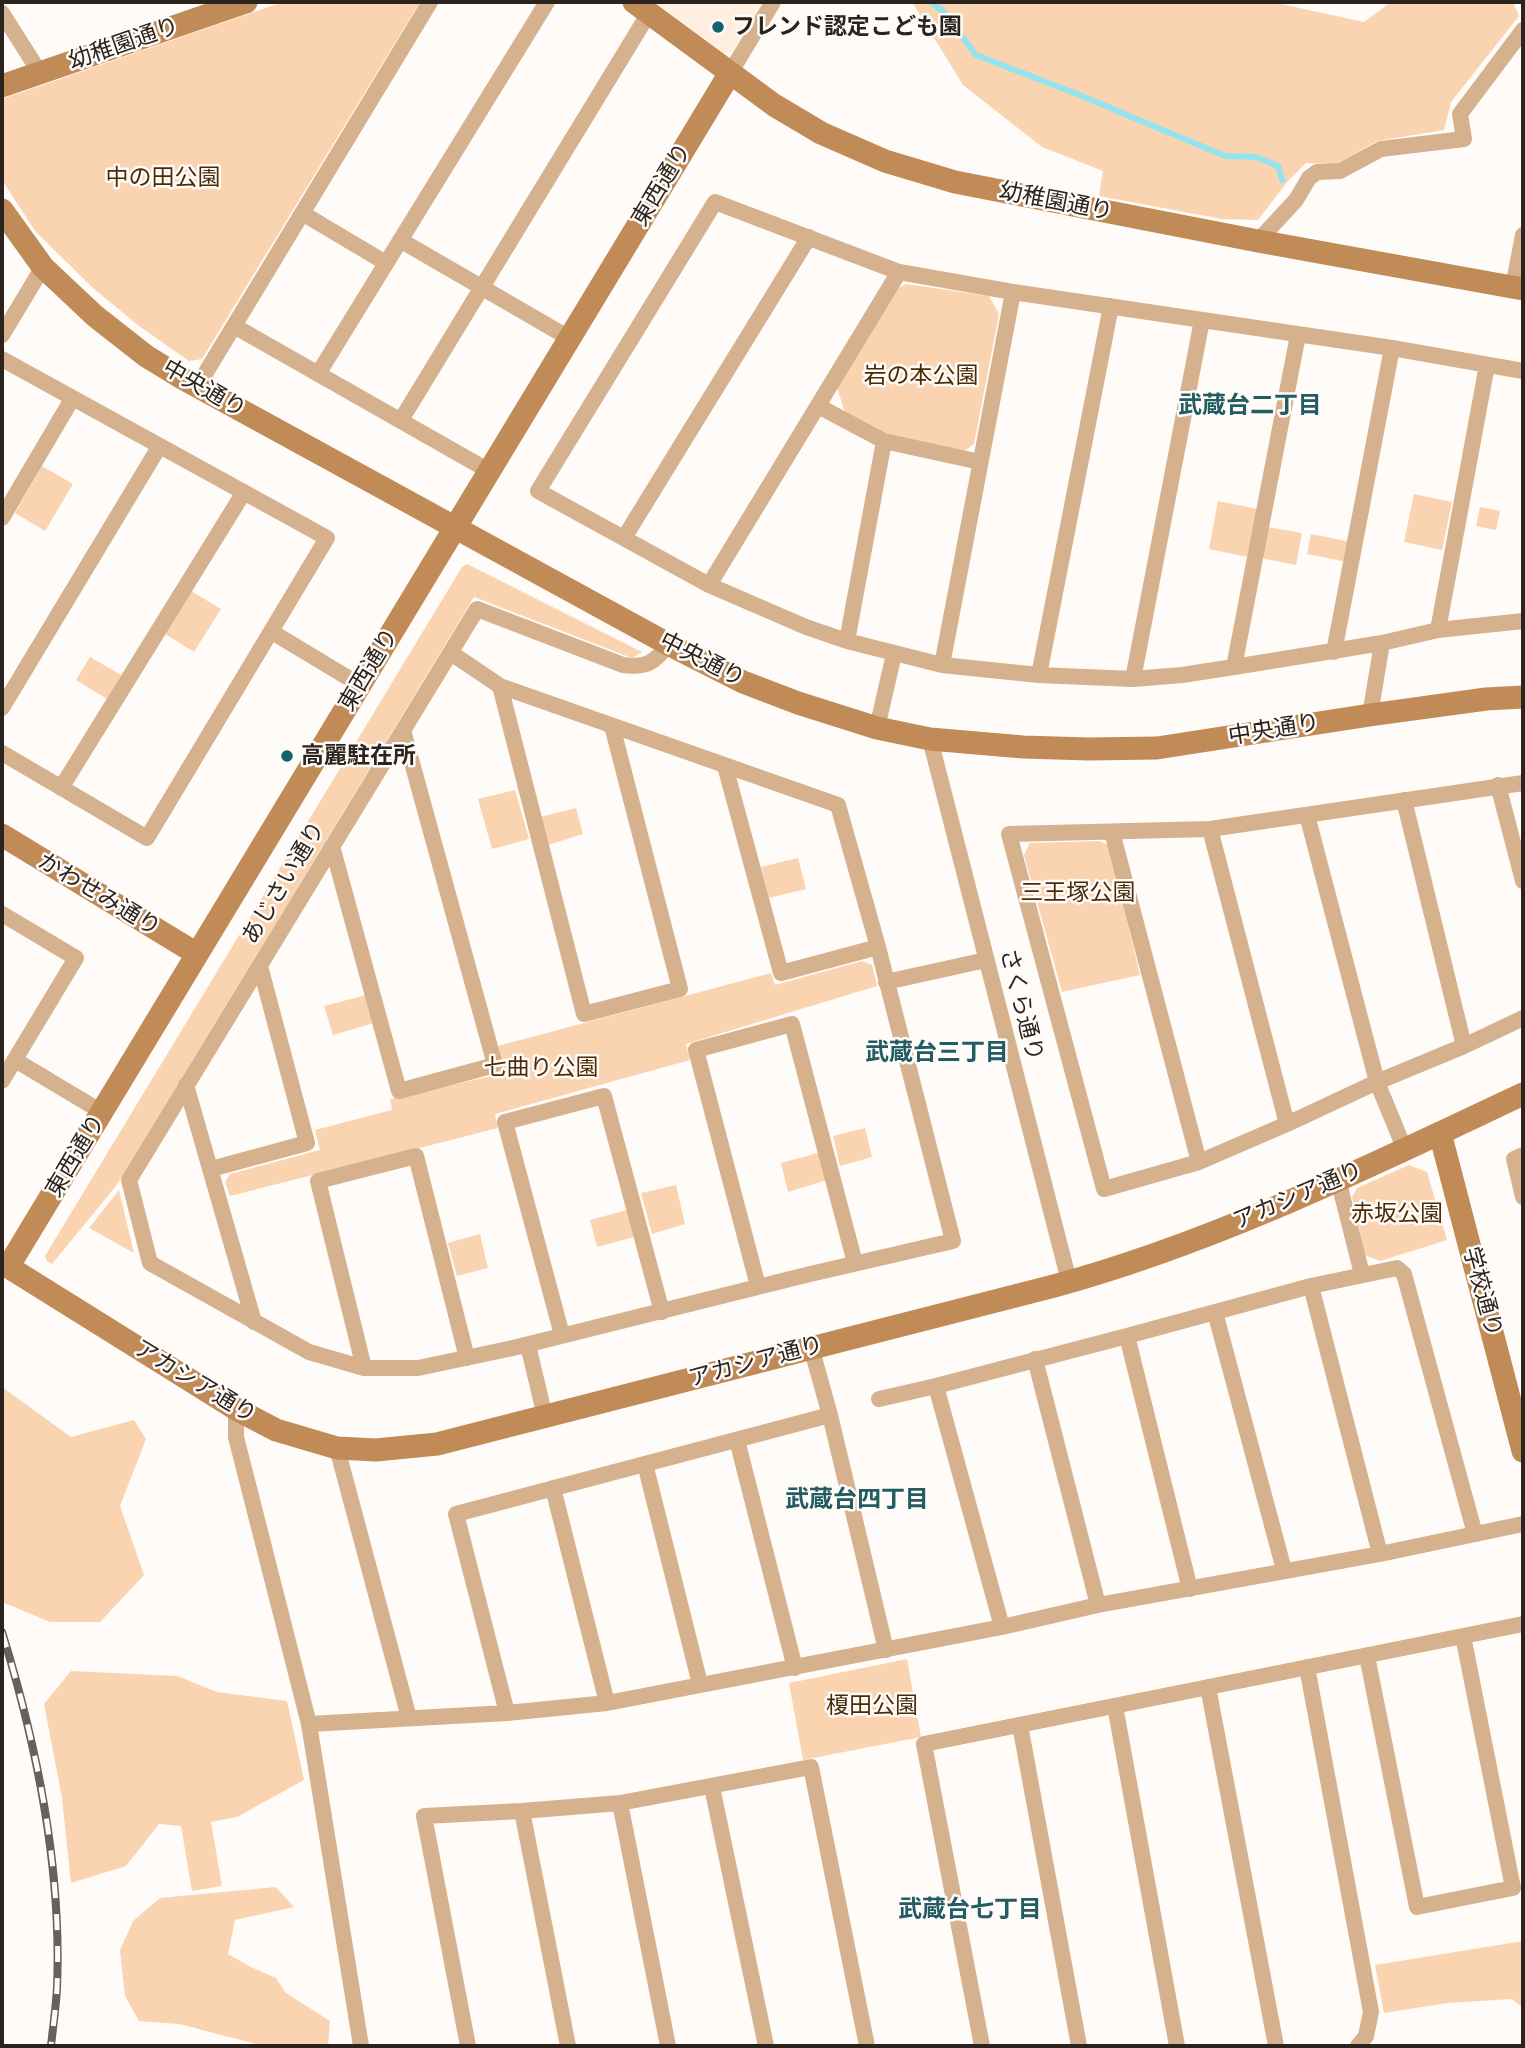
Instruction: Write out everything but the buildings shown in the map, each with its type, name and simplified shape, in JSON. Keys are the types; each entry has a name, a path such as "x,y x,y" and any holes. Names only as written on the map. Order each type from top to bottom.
{"street":[{"name":"幼稚園通り","path":"2,86 246,2"},
{"path":"197,387 430,2"},
{"path":"318,374 547,2"},
{"path":"730,73 773,2"},
{"name":"幼稚園通り","path":"641,7 774,105 821,133 885,160 955,182 1518,288"},
{"path":"401,420 482,287 641,7"},
{"path":"2,13 40,73"},
{"path":"1258,241 1296,200 1309,178 1317,172 1340,171 1381,149 1464,139 1460,114 1523,30"},
{"name":"東西通り","path":"5,1265 103,1112 730,73"},
{"path":"1523,371 1392,348 1013,292 900,272 715,202 538,491 709,585 806,627 847,641 942,665 1039,675 1133,678 1182,675 1334,652 1437,630 1523,621"},
{"name":"中央通り","path":"2,211 43,267 95,316 146,356 197,387 668,644 743,682 798,703 877,728 930,740 1089,749 1157,748 1370,715 1486,699 1523,697"},
{"path":"302,214 386,263"},
{"path":"1518,288 1523,235"},
{"path":"624,537 808,237"},
{"path":"400,240 569,338"},
{"path":"2,335 43,267"},
{"path":"709,585 900,272"},
{"path":"942,665 1013,292"},
{"path":"1039,675 1111,306"},
{"path":"1133,678 1202,320"},
{"path":"234,326 489,471"},
{"path":"1234,667 1297,335"},
{"path":"1334,652 1392,348"},
{"path":"2,359 327,538 147,838 2,753"},
{"path":"1437,630 1487,365"},
{"path":"2,518 72,399"},
{"path":"818,406 884,441 981,462"},
{"path":"847,641 884,441"},
{"path":"2,708 159,447"},
{"path":"61,788 244,492"},
{"name":"あじさい通り","path":"254,1322 150,1263 129,1180 186,1085 477,609 623,665 636,666 654,662 668,644"},
{"path":"272,632 360,685"},
{"path":"1370,715 1382,643"},
{"path":"186,1085 254,1322 309,1352 364,1368 418,1368 528,1345 758,1286 953,1241 838,805 500,686 451,653"},
{"path":"877,728 894,654"},
{"path":"500,686 584,1014 680,989 612,726"},
{"path":"332,846 399,1091 495,1065 403,730"},
{"name":"さくら通り","path":"930,740 1069,1282"},
{"path":"725,766 781,973 877,947"},
{"path":"1523,783 1210,829 1009,834 1104,1189 1199,1162 1523,1018"},
{"path":"1498,786 1523,881"},
{"path":"1404,800 1464,1046"},
{"path":"1307,815 1377,1082 1405,1150"},
{"path":"1210,829 1287,1124"},
{"path":"1112,832 1199,1162"},
{"name":"かわせみ通り","path":"2,835 197,954"},
{"path":"2,914 76,958 2,1081"},
{"path":"886,982 986,960"},
{"path":"211,1169 307,1143 260,965"},
{"path":"758,1286 696,1050 792,1024 855,1263"},
{"path":"15,1059 103,1112"},
{"name":"アカシア通り","path":"5,1265 236,1409 276,1430 337,1448 376,1450 437,1444 1069,1282 1123,1265 1202,1237 1338,1179 1523,1094"},
{"path":"562,1335 505,1122 604,1096 662,1312"},
{"name":"学校通り","path":"1440,1133 1523,1451"},
{"path":"1523,1155 1514,1159 1523,1198"},
{"path":"364,1368 317,1181 416,1156 467,1358"},
{"path":"1338,1179 1362,1274"},
{"path":"878,1399 1311,1286 1397,1268 1404,1274 1475,1534"},
{"path":"1311,1286 1380,1553"},
{"path":"1215,1312 1284,1570"},
{"path":"1127,1336 1190,1588"},
{"path":"528,1345 545,1417"},
{"path":"811,1347 830,1415 886,1650"},
{"path":"1035,1359 1098,1605"},
{"path":"936,1386 1002,1627"},
{"path":"236,1409 236,1437 310,1724 361,2046"},
{"path":"507,1713 456,1514 830,1415"},
{"path":"737,1440 795,1668"},
{"path":"337,1448 409,1718"},
{"path":"645,1464 700,1684"},
{"path":"553,1488 607,1703"},
{"path":"310,1724 507,1713 607,1703 1523,1524"},
{"path":"982,2046 924,1744 1523,1624"},
{"path":"1367,1656 1417,1907 1513,1888 1463,1636"},
{"path":"1307,1667 1371,2012 1366,2036 1358,2046"},
{"path":"1208,1687 1276,2046"},
{"path":"1115,1706 1177,2046"},
{"path":"1020,1725 1079,2046"},
{"path":"468,2046 424,1816 620,1803 811,1767 867,2046"},
{"path":"712,1787 766,2046"},
{"path":"620,1803 668,2046"},
{"path":"522,1811 568,2046"}],"shaded area":[{"name":"フレンド認定こども園","path":"655,2 765,2 732,52 723,53"}],"green space":[{"name":"中の田公園","path":"283,2 420,2 202,359 189,361 139,326 94,289 35,231 2,180 2,99"},
{"path":"912,2 1272,2 1364,22 1391,2 1513,2 1519,16 1451,102 1444,130 1377,141 1336,164 1306,163 1288,181 1258,220 1222,219 1099,196 1103,171 1042,147 963,85"},
{"name":"岩の本公園","path":"906,284 989,296 999,314 974,444 963,452 893,437 845,412 837,388 896,289"},
{"path":"42,466 73,484 45,531 15,513"},
{"path":"1414,494 1452,502 1442,550 1404,542"},
{"path":"1218,501 1257,509 1247,557 1209,549"},
{"path":"1480,507 1500,511 1496,530 1476,526"},
{"path":"1267,527 1302,533 1296,565 1261,558"},
{"path":"1311,534 1351,542 1347,562 1307,554"},
{"path":"467,564 642,652 632,658 474,597 116,1186 52,1264 45,1256 462,567"},
{"path":"191,591 221,609 194,652 165,634"},
{"path":"90,657 121,675 107,699 76,680"},
{"path":"515,790 529,839 492,849 478,799"},
{"path":"576,808 583,834 548,845 540,817"},
{"name":"三王塚公園","path":"1099,841 1109,845 1140,975 1062,992 1024,855 1030,843"},
{"path":"798,858 806,889 769,898 761,867"},
{"name":"七曲り公園","path":"862,961 872,965 877,986 686,1044 690,1060 495,1114 498,1128 230,1196 225,1182 230,1174 320,1150 315,1130 392,1110 390,1099 505,1073 498,1046 771,973 775,985"},
{"path":"366,995 374,1023 333,1035 324,1006"},
{"path":"865,1128 872,1157 840,1166 833,1136"},
{"path":"821,1152 827,1180 788,1192 781,1163"},
{"name":"赤坂公園","path":"1409,1165 1427,1172 1447,1240 1380,1261 1365,1255 1352,1197 1357,1188"},
{"path":"676,1185 685,1224 652,1234 641,1193"},
{"path":"119,1190 134,1253 89,1228"},
{"path":"627,1210 634,1237 597,1247 590,1220"},
{"path":"480,1234 488,1268 457,1276 448,1243"},
{"path":"2,1387 71,1437 134,1420 146,1439 120,1506 144,1575 100,1622 50,1622 2,1602"},
{"name":"榎田公園","path":"907,1659 921,1737 803,1760 789,1683"},
{"path":"71,1671 177,1676 217,1692 287,1701 304,1780 237,1817 211,1822 222,1886 192,1891 181,1826 159,1824 126,1866 71,1883 62,1798 44,1704"},
{"path":"276,1887 294,1907 235,1920 228,1954 276,1978 286,1993 330,2021 328,2046 264,2046 179,2024 139,2021 125,1996 120,1950 133,1921 160,1898"},
{"path":"1523,1941 1523,2008 1512,1999 1447,2003 1384,2013 1375,1965"}],"waterway":[{"path":"931,2 944,12 976,55 1225,156 1256,157 1278,166 1282,180"}],"railway":[{"path":"2,1632 36,1763 51,1852 58,1943 51,2046"}],"place":[{"name":"フレンド認定こども園","path":"718,27"},
{"name":"高麗駐在所","path":"287,756"}],"district":[{"name":"武蔵台二丁目","path":"1250,406"},
{"name":"武蔵台三丁目","path":"937,1053"},
{"name":"武蔵台四丁目","path":"857,1500"},
{"name":"武蔵台七丁目","path":"970,1910"}]}
